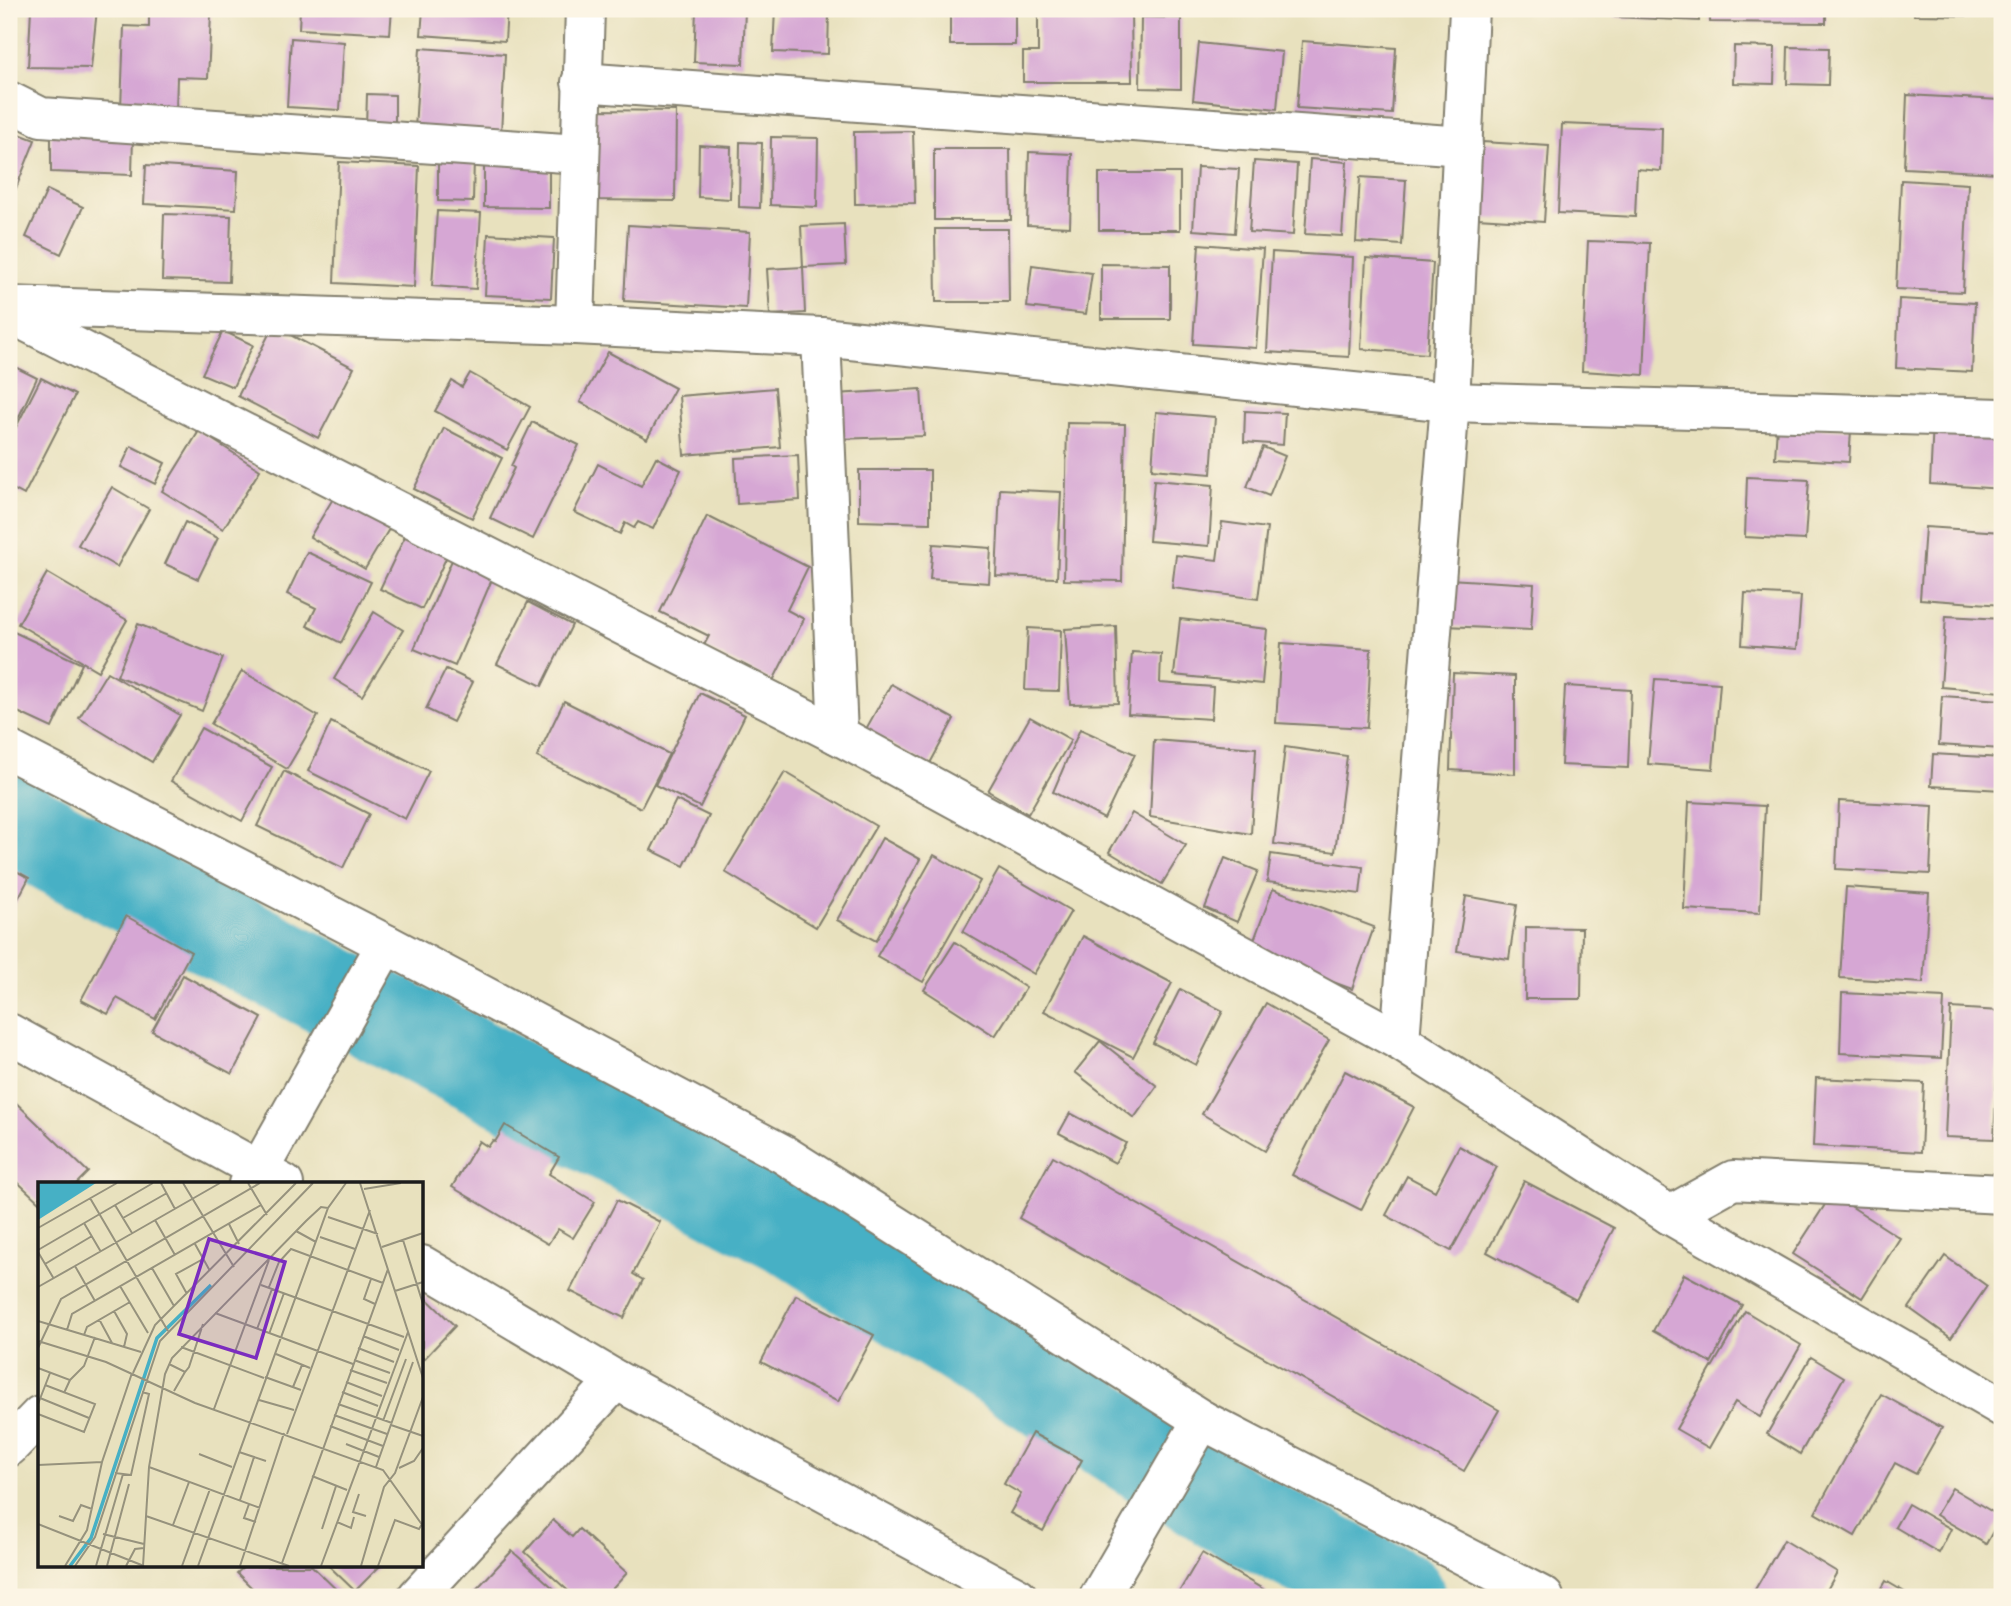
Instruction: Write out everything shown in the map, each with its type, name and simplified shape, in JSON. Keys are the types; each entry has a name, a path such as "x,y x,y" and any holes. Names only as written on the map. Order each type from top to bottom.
{"street":[{"path":"575,326 585,9"},
{"path":"1400,1041 1450,402 1469,9"},
{"path":"582,82 1463,146"},
{"path":"9,101 41,117 579,154"},
{"path":"9,306 821,337 1450,402 2002,418"},
{"path":"9,313 838,736 1400,1041 1670,1215 2002,1407"},
{"path":"821,337 838,736"},
{"path":"9,750 386,944 783,1154 1202,1420 1544,1597"},
{"path":"9,1033 264,1179 337,1031 386,944"},
{"path":"1670,1215 1733,1180 2002,1194"},
{"path":"424,1266 616,1380 1018,1597"},
{"path":"424,1595 616,1380"},
{"path":"9,1447 38,1417"},
{"path":"1099,1597 1202,1420"}],"building":[{"path":"31,9 97,9 91,68 28,67"},
{"path":"300,9 392,9 390,34 299,29"},
{"path":"423,9 507,9 505,41 421,35"},
{"path":"696,9 745,9 743,64 694,62"},
{"path":"775,9 829,9 828,54 773,52"},
{"path":"950,9 1015,9 1015,45 950,45"},
{"path":"1038,9 1131,9 1132,82 1023,82 1023,52 1038,52"},
{"path":"1615,9 1699,9 1699,21 1615,17"},
{"path":"1710,9 1826,9 1826,23 1710,22"},
{"path":"1914,9 1989,9 1989,16 1914,15"},
{"path":"149,12 211,14 208,78 177,77 176,112 121,109 124,26 149,27"},
{"path":"1141,17 1181,18 1181,89 1140,88"},
{"path":"291,38 344,42 340,110 287,107"},
{"path":"1302,41 1396,48 1392,114 1297,108"},
{"path":"1199,43 1282,52 1277,109 1193,100"},
{"path":"1734,46 1775,47 1774,84 1733,83"},
{"path":"1788,47 1829,48 1828,85 1787,84"},
{"path":"420,48 505,54 501,134 415,129"},
{"path":"367,94 395,95 395,127 366,127"},
{"path":"1907,95 2000,100 1998,173 1904,168"},
{"path":"594,110 676,111 675,201 592,200"},
{"path":"1562,124 1662,128 1661,171 1637,169 1635,217 1558,213"},
{"path":"9,130 35,140 9,206"},
{"path":"913,131 915,203 855,204 854,132"},
{"path":"51,133 133,135 132,175 51,172"},
{"path":"771,137 818,138 817,207 770,205"},
{"path":"740,142 762,143 760,208 739,207"},
{"path":"1482,142 1549,146 1544,222 1477,218"},
{"path":"699,145 731,147 730,199 698,197"},
{"path":"934,149 1010,149 1011,220 934,220"},
{"path":"1029,152 1072,154 1070,227 1027,225"},
{"path":"438,156 474,156 473,202 438,201"},
{"path":"1310,159 1347,162 1342,236 1305,234"},
{"path":"484,161 549,162 549,208 484,207"},
{"path":"1254,161 1297,164 1293,235 1249,232"},
{"path":"339,162 419,166 414,287 334,283"},
{"path":"146,165 238,171 236,209 144,204"},
{"path":"1197,167 1239,169 1235,233 1193,230"},
{"path":"1099,173 1180,173 1180,230 1099,230"},
{"path":"1360,177 1406,180 1402,245 1356,242"},
{"path":"1901,180 1968,184 1963,292 1896,289"},
{"path":"47,190 83,207 61,254 26,237"},
{"path":"437,211 481,213 476,289 432,286"},
{"path":"164,214 231,216 229,282 162,280"},
{"path":"844,224 846,265 803,267 801,226"},
{"path":"628,225 750,232 746,308 624,301"},
{"path":"935,229 1008,229 1009,302 936,302"},
{"path":"488,234 554,238 551,298 485,295"},
{"path":"1588,241 1650,243 1644,375 1582,371"},
{"path":"1199,244 1263,249 1256,348 1193,344"},
{"path":"1272,252 1353,257 1349,357 1267,352"},
{"path":"1366,258 1433,263 1427,354 1361,349"},
{"path":"1101,264 1170,265 1170,319 1101,319"},
{"path":"1032,265 1092,273 1086,314 1027,307"},
{"path":"803,267 805,313 770,315 767,269"},
{"path":"1899,299 1975,303 1972,372 1896,368"},
{"path":"273,326 354,368 318,438 238,396"},
{"path":"223,331 253,345 233,387 202,374"},
{"path":"608,352 675,388 647,439 580,402"},
{"path":"9,364 37,378 9,438"},
{"path":"470,373 530,407 507,450 435,411 452,381 462,387"},
{"path":"41,378 75,395 24,495 9,487 9,441"},
{"path":"775,388 780,447 684,455 679,396"},
{"path":"921,389 924,436 838,439 835,394"},
{"path":"1245,411 1285,413 1283,445 1244,442"},
{"path":"1156,412 1215,417 1211,474 1152,469"},
{"path":"532,422 579,445 533,539 490,518"},
{"path":"1933,422 2002,427 2002,489 1930,484"},
{"path":"1067,423 1125,424 1122,581 1064,580"},
{"path":"1777,425 1851,430 1849,462 1775,458"},
{"path":"444,428 502,458 472,518 414,489"},
{"path":"199,431 260,470 223,529 162,491"},
{"path":"131,446 165,463 155,484 121,467"},
{"path":"1263,447 1285,456 1269,496 1247,487"},
{"path":"798,455 800,500 737,504 735,458"},
{"path":"656,457 681,470 653,529 638,522 634,528 625,523 620,534 574,512 598,464 641,486"},
{"path":"859,470 930,470 930,523 859,521"},
{"path":"1747,477 1809,480 1805,540 1745,537"},
{"path":"1154,480 1213,485 1209,546 1149,541"},
{"path":"112,487 149,509 117,567 78,545"},
{"path":"1000,489 1061,492 1057,578 996,576"},
{"path":"334,497 389,529 365,569 310,537"},
{"path":"707,516 808,567 787,610 804,619 773,681 703,647 709,636 660,612"},
{"path":"185,522 218,538 198,579 165,564"},
{"path":"1222,522 1267,528 1258,599 1172,588 1176,555 1217,560"},
{"path":"1925,527 2002,532 2002,605 1920,599"},
{"path":"406,534 448,554 422,609 380,589"},
{"path":"933,544 991,548 989,583 930,579"},
{"path":"307,552 371,582 341,643 307,626 316,608 287,594"},
{"path":"452,560 493,577 455,666 414,649"},
{"path":"47,573 127,620 98,671 18,624"},
{"path":"1448,579 1534,584 1531,630 1446,626"},
{"path":"1745,593 1801,596 1797,649 1742,645"},
{"path":"528,602 572,625 542,686 497,664"},
{"path":"374,612 403,630 362,696 334,679"},
{"path":"1946,616 2002,619 2002,692 1941,687"},
{"path":"1180,619 1267,629 1262,684 1174,675"},
{"path":"138,624 223,658 202,711 117,676"},
{"path":"1116,626 1118,703 1070,704 1065,629"},
{"path":"1028,628 1061,630 1059,691 1025,690"},
{"path":"14,632 82,664 52,728 9,708 9,644"},
{"path":"1281,643 1371,649 1367,728 1276,723"},
{"path":"1132,652 1161,654 1160,683 1213,687 1211,719 1128,714"},
{"path":"446,669 473,682 453,722 426,709"},
{"path":"242,671 318,716 287,769 211,724"},
{"path":"107,672 180,715 152,762 79,718"},
{"path":"1453,673 1515,676 1515,774 1450,770"},
{"path":"1655,679 1720,683 1713,769 1648,764"},
{"path":"891,684 954,719 929,765 866,729"},
{"path":"1565,686 1631,690 1628,768 1561,765"},
{"path":"700,693 745,715 700,807 655,785"},
{"path":"1942,696 2002,700 2002,749 1939,745"},
{"path":"564,701 669,754 641,808 537,757"},
{"path":"1030,717 1071,740 1028,814 988,791"},
{"path":"331,722 429,771 405,819 308,771"},
{"path":"201,728 272,767 242,821 171,781"},
{"path":"1080,729 1135,754 1104,819 1053,792"},
{"path":"1154,740 1256,748 1251,834 1150,817"},
{"path":"1285,747 1347,756 1335,852 1274,844"},
{"path":"1933,754 2002,758 2002,790 1931,786"},
{"path":"284,771 369,814 343,868 257,826"},
{"path":"785,772 876,826 816,927 725,872"},
{"path":"676,800 709,816 684,866 651,850"},
{"path":"1839,801 1933,806 1930,874 1836,869"},
{"path":"1689,802 1765,806 1760,913 1684,909"},
{"path":"1132,813 1186,845 1162,884 1109,852"},
{"path":"882,838 920,859 876,941 837,920"},
{"path":"1271,854 1363,867 1360,894 1267,882"},
{"path":"934,855 980,881 923,982 877,956"},
{"path":"1225,858 1258,871 1237,922 1205,908"},
{"path":"9,867 29,878 9,916"},
{"path":"999,869 1071,911 1034,974 963,932"},
{"path":"1846,887 1929,893 1923,983 1840,978"},
{"path":"1273,889 1374,927 1352,989 1250,951"},
{"path":"1466,896 1517,905 1509,959 1457,951"},
{"path":"126,916 191,952 155,1019 117,998 108,1014 81,1000"},
{"path":"1526,927 1582,928 1581,999 1525,999"},
{"path":"1083,936 1172,983 1133,1057 1044,1011"},
{"path":"955,942 1026,988 995,1036 924,990"},
{"path":"183,975 262,1018 232,1074 152,1031"},
{"path":"1180,989 1223,1011 1196,1065 1153,1043"},
{"path":"1842,993 1944,998 1941,1058 1840,1053"},
{"path":"1266,1003 1329,1040 1265,1151 1202,1114"},
{"path":"1951,1008 2000,1011 1994,1139 1945,1137"},
{"path":"1100,1041 1157,1086 1134,1118 1075,1072"},
{"path":"1345,1071 1414,1107 1361,1210 1292,1175"},
{"path":"1816,1078 1924,1083 1921,1152 1813,1146"},
{"path":"9,1096 88,1172 78,1182 38,1182 38,1201 9,1174"},
{"path":"1070,1113 1126,1143 1115,1163 1059,1133"},
{"path":"505,1125 559,1157 549,1174 595,1202 573,1238 558,1229 548,1244 452,1187 479,1141 488,1147 493,1140 495,1142"},
{"path":"1459,1146 1497,1167 1451,1251 1386,1215 1407,1176 1435,1191"},
{"path":"1053,1156 1499,1410 1464,1471 1019,1218"},
{"path":"1524,1181 1614,1228 1576,1300 1487,1252"},
{"path":"1832,1194 1900,1238 1862,1298 1793,1254"},
{"path":"617,1200 660,1222 633,1274 643,1280 624,1318 570,1291"},
{"path":"1945,1256 1987,1286 1951,1338 1909,1308"},
{"path":"1684,1274 1742,1305 1711,1363 1653,1331"},
{"path":"796,1295 874,1335 838,1402 761,1362"},
{"path":"424,1296 455,1326 424,1359"},
{"path":"1745,1311 1801,1345 1760,1417 1735,1402 1709,1448 1676,1429"},
{"path":"1811,1357 1844,1377 1800,1454 1767,1434"},
{"path":"1881,1394 1942,1428 1916,1474 1895,1463 1855,1536 1815,1513"},
{"path":"1032,1433 1082,1460 1043,1531 1010,1513 1021,1494 1004,1484"},
{"path":"1952,1488 2001,1517 1986,1544 1936,1515"},
{"path":"1908,1504 1951,1529 1939,1553 1895,1527"},
{"path":"553,1520 572,1537 579,1529 627,1573 605,1597 575,1597 525,1552"},
{"path":"1784,1540 1837,1572 1823,1597 1760,1597 1753,1593"},
{"path":"512,1551 560,1594 557,1597 469,1597"},
{"path":"1202,1553 1266,1591 1263,1597 1176,1597"},
{"path":"243,1568 314,1568 344,1597 261,1597 237,1573"},
{"path":"331,1568 378,1568 355,1591"},
{"path":"1886,1581 1913,1597 1877,1597"}],"waterway":[{"path":"9,821 90,866 796,1232 1226,1507 1399,1597"}]}
